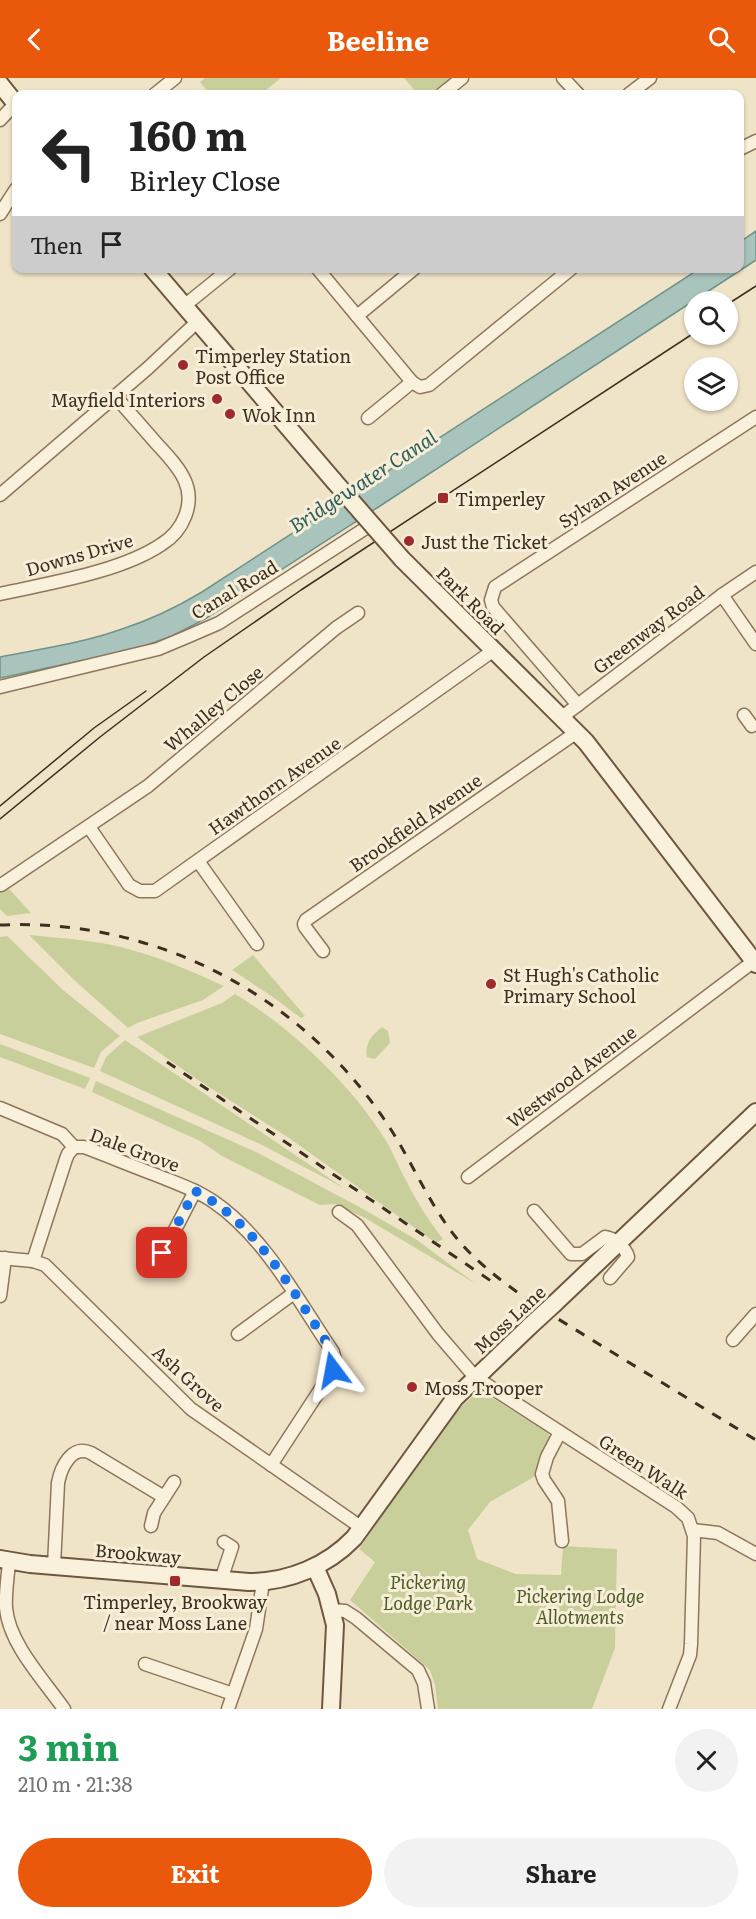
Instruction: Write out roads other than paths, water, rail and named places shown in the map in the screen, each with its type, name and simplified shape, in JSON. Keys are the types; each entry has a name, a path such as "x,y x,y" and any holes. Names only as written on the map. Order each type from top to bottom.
{"street":[{"path":"160,90 175,78"},
{"path":"447,90 462,78"},
{"path":"563,78 574,90"},
{"path":"634,90 650,78"},
{"path":"0,84 12,99"},
{"path":"0,120 12,108"},
{"path":"0,214 12,195"},
{"name":"Park Road","path":"156,273 402,559 577,732 666,844 755,962"},
{"path":"184,306 225,273"},
{"path":"321,273 412,382 420,387 429,385 566,273"},
{"path":"357,316 409,273"},
{"path":"0,494 148,368 197,322"},
{"path":"368,418 412,382"},
{"name":"Downs Drive","path":"0,594 87,574 143,555 164,543 180,525 190,496 183,476 115,396"},
{"name":"Sylvan Avenue","path":"578,705 493,607 491,600 495,587 756,417"},
{"name":"Canal Road","path":"0,687 158,649 219,623 372,524"},
{"name":"Greenway Road","path":"562,717 722,595 756,572"},
{"path":"722,595 756,644"},
{"name":"Whalley Close","path":"1,885 148,786 336,628 358,613"},
{"name":"Hawthorn Avenue","path":"89,826 129,885 140,891 151,892 158,889 494,650"},
{"name":"Brookfield Avenue","path":"323,951 305,927 306,920 577,732"},
{"path":"198,861 256,944"},
{"name":"Westwood Avenue","path":"468,1177 755,962"},
{"path":"0,1108 62,1134 74,1147 66,1159 33,1261 2,1258 0,1296"},
{"name":"Moss Lane","path":"263,1582 288,1577 315,1567 339,1552 363,1528 442,1414 476,1377 756,1112"},
{"name":"Dale Grove","path":"74,1147 84,1147 195,1191 220,1206 253,1236 333,1352 335,1364 331,1373 271,1465"},
{"path":"162,1253 195,1191"},
{"path":"534,1211 571,1254 582,1254 605,1237 612,1238 628,1257 610,1278"},
{"name":"Green Walk","path":"339,1212 357,1225 438,1334 476,1377 683,1512 693,1530"},
{"name":"Ash Grove","path":"33,1261 42,1263 54,1273 191,1409 363,1528"},
{"path":"238,1334 294,1293"},
{"path":"733,1340 756,1314"},
{"path":"560,1432 547,1457 542,1474 558,1501 562,1541"},
{"path":"54,1566 58,1483 61,1472 75,1452 82,1450 91,1453 164,1497"},
{"path":"137,1525 155,1527 154,1513 174,1482"},
{"path":"669,1709 692,1644 693,1530 718,1533 756,1554"},
{"path":"221,1580 228,1544"},
{"path":"4,1560 6,1604 4,1623 64,1709"},
{"name":"Brookway","path":"4,1560 263,1582"},
{"path":"315,1567 327,1594 336,1634 331,1709"},
{"path":"228,1709 258,1622 263,1582"},
{"path":"332,1610 345,1611 352,1615 418,1670 424,1683 428,1709"},
{"path":"145,1664 233,1694"}],"water":[{"path":"756,231 756,260 744,268 744,239"},
{"path":"693,273 736,273 709,291 684,291 684,307 205,619 172,636 136,649 0,678 0,657 107,634 173,608 202,592"}],"tram line":[{"path":"738,298 756,286"},
{"path":"0,819 100,737 204,657 301,590 684,340"},
{"path":"0,806 94,728 146,691"}],"railway":[{"path":"0,925 57,926 112,935 166,950 217,972 265,1000 309,1035 349,1074 395,1136 446,1224 458,1240 486,1268 516,1292 548,1313 756,1440"},
{"path":"167,1062 494,1283"}],"place":[{"name":"Timperley Station Post Office","path":"183,365"},
{"name":"Mayfield Interiors","path":"217,399"},
{"name":"Wok Inn","path":"230,414"},
{"name":"Timperley","path":"443,498"},
{"name":"Just the Ticket","path":"409,541"},
{"name":"St Hugh's Catholic Primary School","path":"491,984"},
{"name":"Moss Trooper","path":"412,1387"},
{"name":"Timperley, Brookway / near Moss Lane","path":"175,1581"}],"water label":[{"name":"Bridgewater Canal","path":"362,480"}],"park label":[{"name":"Pickering Lodge Park","path":"428,1591"},
{"name":"Pickering Lodge Allotments","path":"580,1606"}]}
